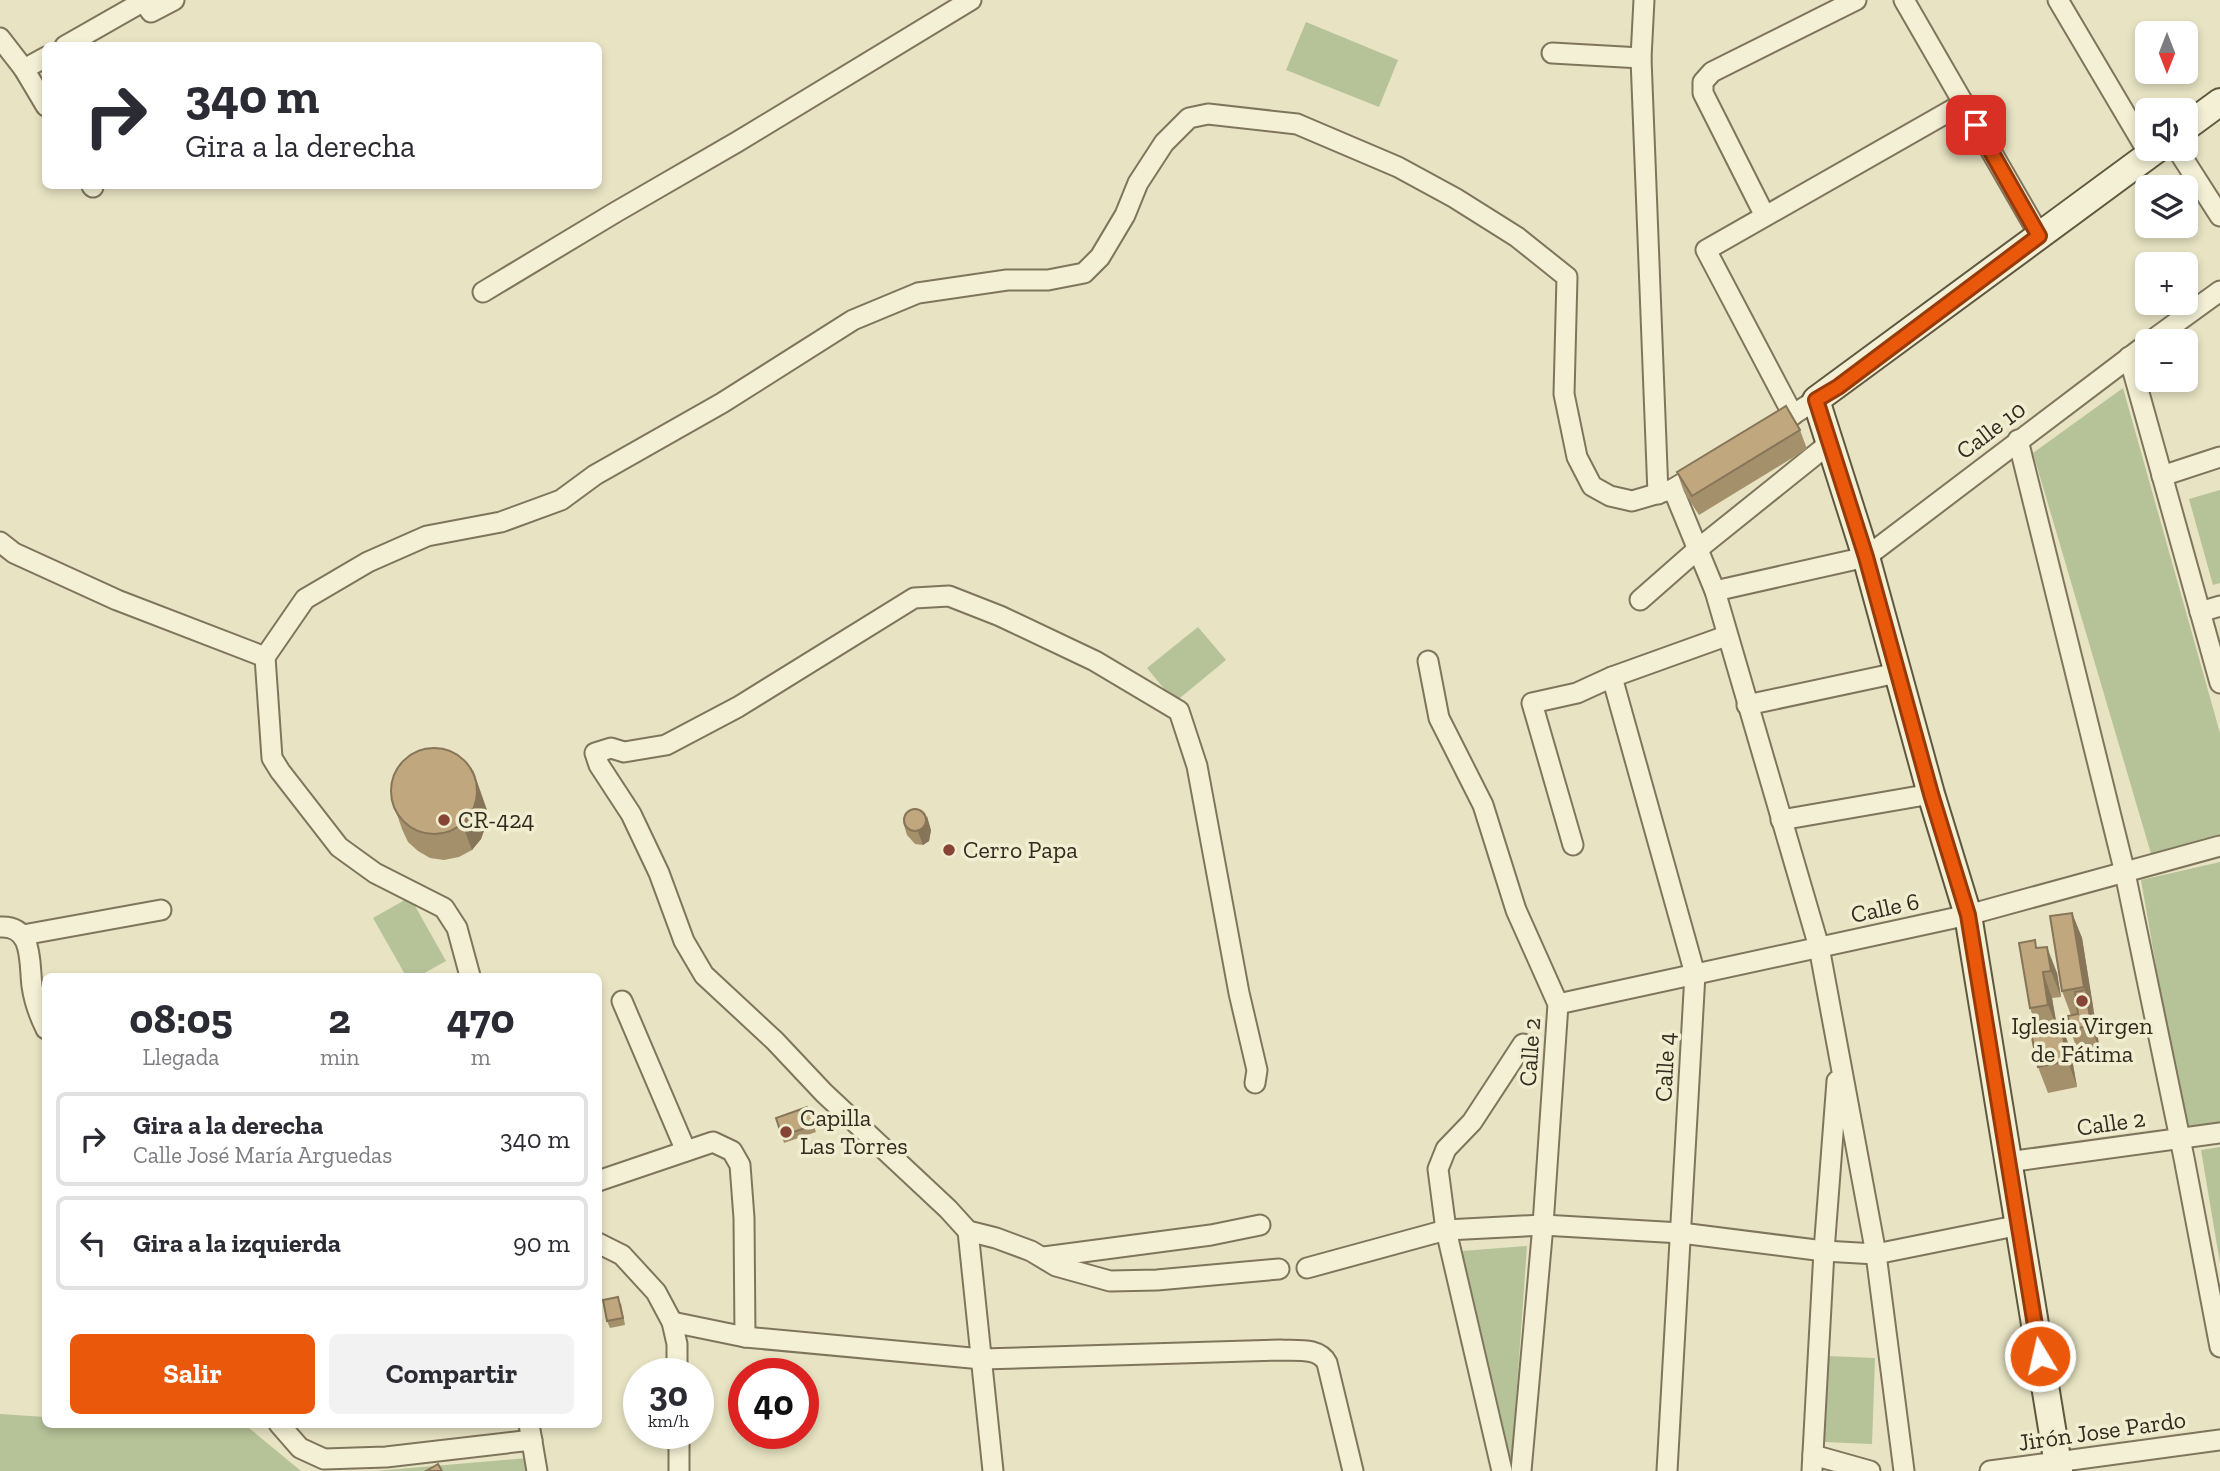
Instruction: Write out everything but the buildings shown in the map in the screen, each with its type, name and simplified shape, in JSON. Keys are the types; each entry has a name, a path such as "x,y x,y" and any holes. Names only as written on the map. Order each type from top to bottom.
{"street":[{"path":"72,42 144,1 151,12 174,0"},
{"path":"483,292 971,0"},
{"path":"1644,0 1641,58 1665,491 1698,549 1714,591 1819,947 1876,1254 1904,1471"},
{"path":"1765,216 1703,93 1703,82 1712,72 1856,0"},
{"path":"1904,0 2039,236"},
{"path":"2058,0 2135,123"},
{"path":"0,38 24,69 42,99"},
{"path":"1552,53 1641,58"},
{"path":"24,69 42,59"},
{"path":"2198,118 2220,102"},
{"path":"1793,415 1706,250 1964,103"},
{"path":"469,973 457,928 444,908 375,873 339,847 272,758 265,657 305,599 368,562 427,536 501,522 561,500 595,475 722,402 853,320 918,293 1007,280 1048,280 1084,273 1100,257 1125,215 1138,183 1164,143 1189,118 1208,114 1297,124 1398,167 1455,198 1517,237 1567,277 1564,394 1577,457 1592,486 1610,496 1633,501 1665,491 1717,462"},
{"path":"1749,442 1838,387 2141,161"},
{"path":"2185,161 2220,216"},
{"path":"2168,329 2220,291"},
{"name":"Calle 10","path":"1866,557 2135,353"},
{"path":"2130,357 2220,683"},
{"path":"1816,400 1866,557 1931,794 1968,915 2058,1466"},
{"path":"2018,440 2125,873 2220,1347"},
{"path":"1640,600 1698,549 1830,443"},
{"path":"2162,476 2220,457"},
{"path":"0,542 14,552 117,600 265,657"},
{"path":"1714,591 1866,557"},
{"path":"1255,1083 1257,1070 1238,993 1196,766 1179,711 1095,661 1000,616 949,596 914,598 738,707 666,745 624,752 611,748 595,753 599,765 631,814 659,873 684,941 704,975 968,1231 996,1238 1044,1258 1056,1266 1110,1281 1157,1280 1279,1269"},
{"path":"2200,612 2220,606"},
{"path":"1573,845 1532,704 1577,693 1612,677 1726,636"},
{"name":"Calle 2","path":"1428,661 1440,718 1483,805 1516,910 1558,1004 1521,1471"},
{"path":"1747,705 1897,673"},
{"name":"Calle 4","path":"1612,677 1695,974 1667,1471"},
{"path":"1781,820 1931,794"},
{"name":"Calle 6","path":"1558,1004 1968,915 2220,846"},
{"path":"23,935 161,910"},
{"path":"0,927 9,926 23,935 31,957 32,988 42,1017"},
{"path":"622,1001 686,1151"},
{"path":"1502,1471 1446,1230 1438,1169 1446,1149 1472,1122 1523,1044"},
{"path":"1839,1054 1812,1463 1870,1471"},
{"name":"Calle 2","path":"2008,1162 2220,1133"},
{"path":"602,1180 713,1142 732,1151 740,1165 744,1218 745,1337"},
{"path":"1307,1268 1446,1230 1542,1224 1681,1233 1824,1251 1876,1254 2020,1225"},
{"path":"1044,1258 1211,1235 1259,1225"},
{"path":"968,1231 993,1471"},
{"path":"602,1245 622,1255 656,1292 671,1322 677,1344 677,1358"},
{"path":"671,1322 745,1337 982,1359 1280,1350 1318,1352 1327,1363 1353,1471"},
{"path":"282,1428 300,1448 324,1460 386,1457 530,1432 537,1471"},
{"name":"Jirón Jose Pardo","path":"1990,1471 2058,1466 2220,1440"},
{"path":"679,1449 679,1471"}],"green space":[{"path":"1306,22 1398,60 1379,107 1286,70"},
{"path":"2123,388 2220,733 2220,839 2152,857 2033,453"},
{"path":"2220,490 2220,583 2213,585 2189,499"},
{"path":"1198,627 1226,660 1175,702 1147,668"},
{"path":"2220,862 2220,1122 2184,1127 2141,880"},
{"path":"410,897 446,961 424,973 404,973 373,918"},
{"path":"2220,1147 2220,1263 2201,1150"},
{"path":"1527,1246 1511,1471 1510,1471 1462,1251"},
{"path":"1827,1356 1875,1358 1872,1444 1824,1442"},
{"path":"0,1414 42,1417 42,1428 249,1428 301,1471 0,1471"},
{"path":"528,1458 530,1471 375,1471"}],"place":[{"name":"CR-424","path":"444,820"},
{"name":"Cerro Papa","path":"949,850"},
{"name":"Iglesia Virgen de Fátima","path":"2082,1001"},
{"name":"Capilla Las Torres","path":"786,1132"}],"route":[{"path":"1976,125 2039,236 1838,387 1816,400 1866,557 1931,794 1968,915 2040,1356"}]}
